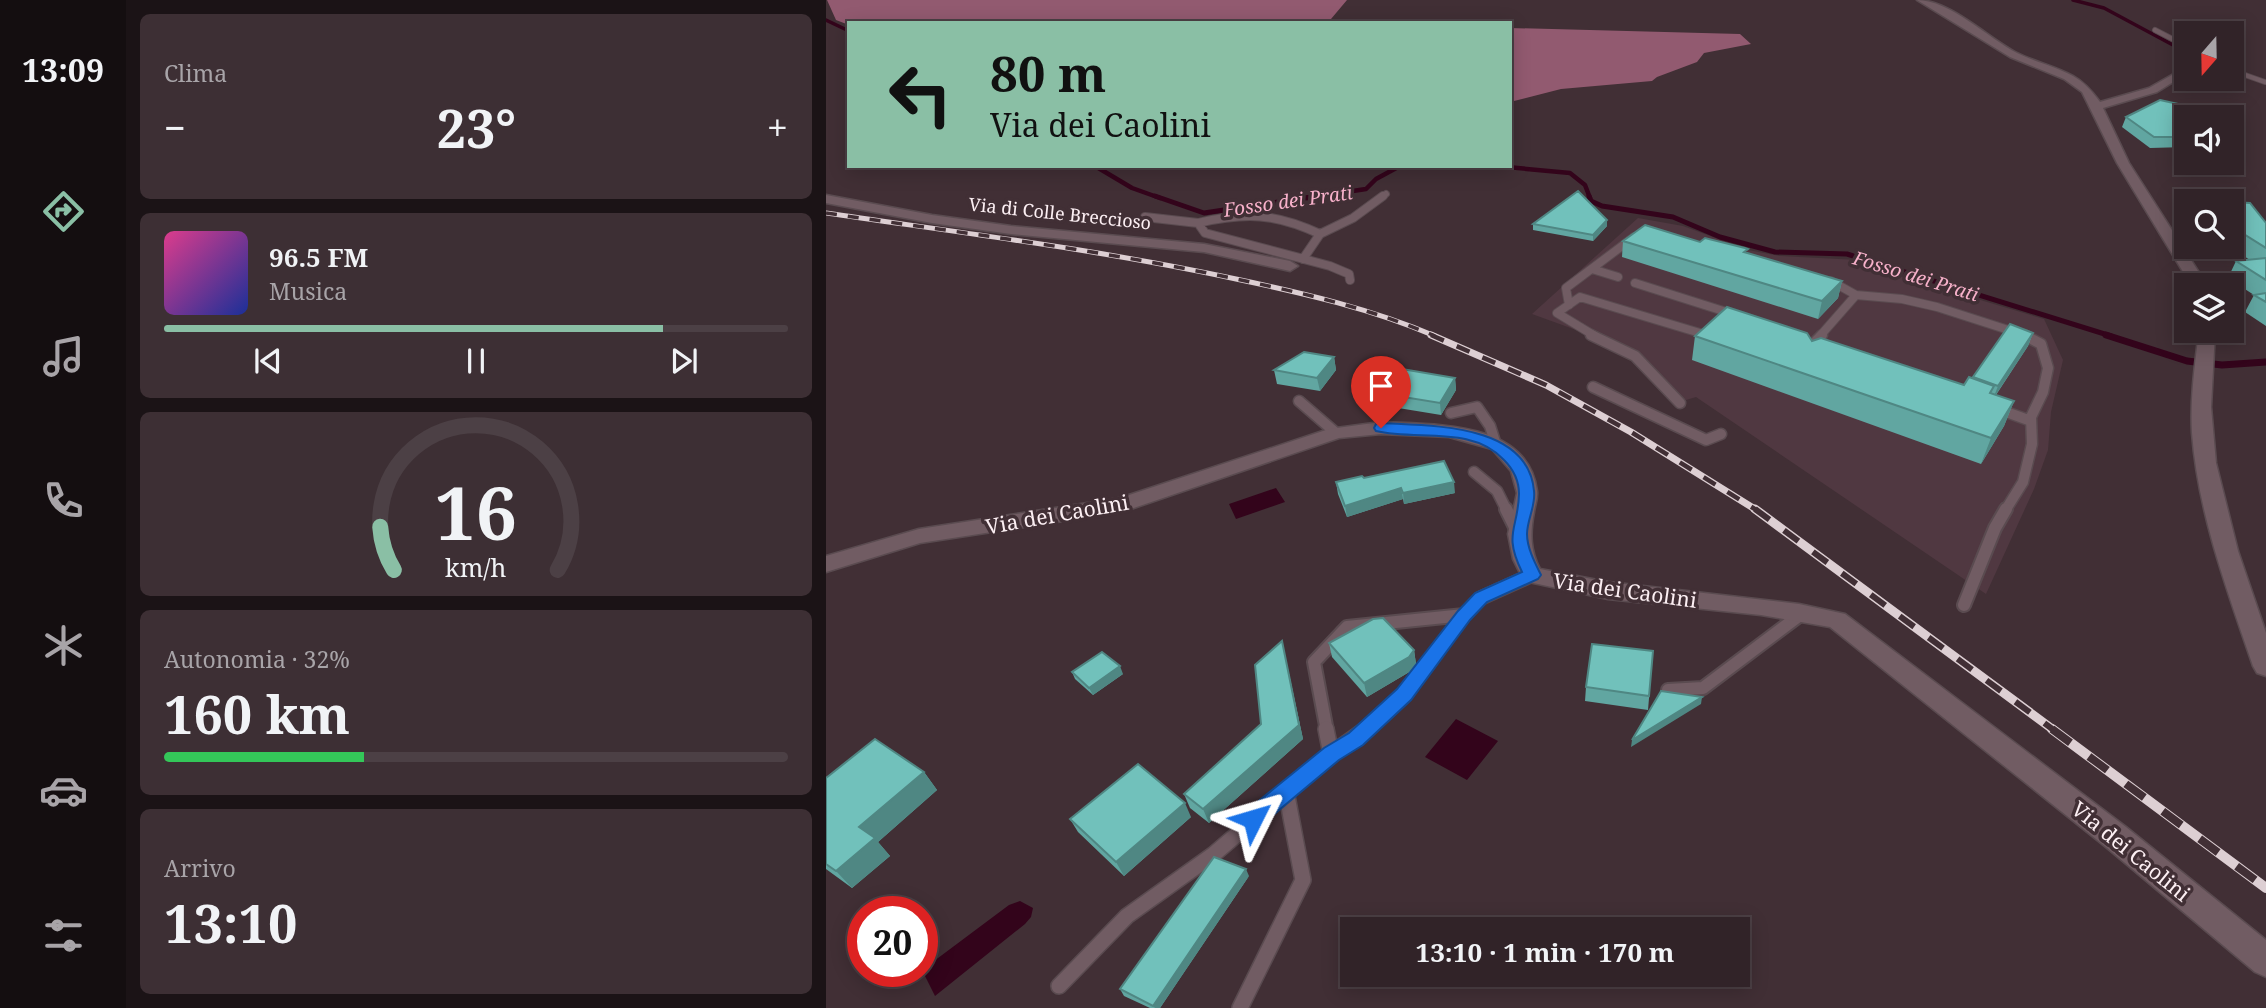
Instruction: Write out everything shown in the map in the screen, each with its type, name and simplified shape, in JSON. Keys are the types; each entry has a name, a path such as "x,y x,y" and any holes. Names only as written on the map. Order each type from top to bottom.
{"street":[{"path":"1921,0 1964,23 2013,55 2074,80 2089,93 2118,154 2192,273"},
{"path":"2097,106 2153,90 2174,77"},
{"name":"Via di Colle Breccioso","path":"826,199 932,219 1011,230 1204,248 1297,262"},
{"path":"2206,343 2202,430 2211,488 2232,567 2266,666"},
{"name":"Via dei Caolini","path":"826,564 919,536 1122,505 1336,432 1381,428 1450,431 1496,444 1521,469 1527,493 1519,534 1524,559 1532,575 1615,593 1804,612 1837,620 2116,837 2266,961"}],"lane":[{"path":"2155,30 2174,40"},
{"path":"2244,75 2265,82"},
{"path":"1297,262 1320,234 1353,218 1386,194"},
{"path":"1145,218 1198,223 1248,214 1289,219 1320,234"},
{"path":"1198,223 1205,233 1297,262 1339,270 1349,274 1350,280"},
{"path":"1569,305 1566,288 1640,232"},
{"path":"1592,268 1619,277"},
{"path":"1815,276 1828,279 1856,295 1902,299 1937,307 2019,332 2040,344 2048,368 2043,392 2031,421 2032,444 2023,482 1995,528 1964,605"},
{"path":"1636,283 1749,319"},
{"path":"1816,352 1816,341 1856,295"},
{"path":"1680,403 1635,356 1582,330 1557,313 1580,297 1700,333"},
{"path":"1816,341 1837,349"},
{"path":"1593,387 1706,440 1721,434"},
{"path":"1299,401 1336,432"},
{"path":"1451,413 1477,407 1490,426 1496,444"},
{"path":"1993,407 2031,421"},
{"path":"1474,472 1497,491 1519,534"},
{"path":"1059,986 1128,916 1214,854 1331,754 1356,739 1404,694 1464,615 1481,598 1532,575"},
{"path":"1668,690 1703,688 1804,612"},
{"path":"1331,754 1314,662 1347,627 1464,615"},
{"path":"1240,1008 1303,880 1286,791"}],"shaded area":[{"path":"827,0 1347,0 1331,19 1334,21 847,21 847,24 836,20"},
{"path":"1512,28 1740,34 1751,44 1704,53 1697,62 1652,81 1561,89 1512,101"},
{"path":"1638,218 1683,226 1748,250 1780,256 1858,260 1890,273 2044,319 2063,360 2051,412 2048,450 2034,489 1986,594 1696,397 1686,400 1645,365 1590,335 1532,314"},
{"path":"1276,488 1285,502 1236,519 1229,504"},
{"path":"1456,719 1498,741 1467,780 1425,757"},
{"path":"1020,901 1033,908 1031,917 935,996 930,987 938,987 938,958 1009,905"}],"building":[{"path":"2160,100 2180,105 2174,105 2174,137 2154,137 2126,117"},
{"path":"1578,191 1607,220 1593,235 1533,224"},
{"path":"2244,203 2250,203 2266,223 2266,248 2244,234"},
{"path":"1645,225 1700,242 1705,238 1745,248 1748,249 1744,252 1842,281 1822,301 1623,241"},
{"path":"2266,258 2266,280 2236,261"},
{"path":"2266,293 2266,302 2254,295"},
{"path":"1727,307 1807,333 1812,341 1821,338 1964,385 1969,377 1994,386 1990,393 2014,401 1991,438 1695,336"},
{"path":"2010,324 2033,333 1998,386 1973,377"},
{"path":"1304,352 1334,357 1317,378 1274,370"},
{"path":"1396,368 1455,378 1440,403 1379,393"},
{"path":"1444,461 1454,482 1403,493 1401,488 1345,506 1336,482 1362,476 1364,478"},
{"path":"1383,618 1414,650 1409,657 1364,683 1329,643 1373,619"},
{"path":"1282,641 1299,725 1203,809 1184,794 1261,724 1255,665"},
{"path":"1592,644 1653,651 1649,696 1586,687"},
{"path":"1102,652 1120,666 1089,688 1072,672"},
{"path":"1661,691 1702,697 1632,740"},
{"path":"875,739 924,772 859,827 875,838 836,871 826,864 826,778"},
{"path":"1138,764 1185,803 1116,862 1070,819"},
{"path":"1214,857 1246,869 1153,1006 1120,989"}],"waterway":[{"path":"2073,0 2104,8 2174,46"},
{"name":"Fosso dei Prati","path":"826,20 847,30"},
{"name":"Fosso dei Prati","path":"1098,168 1132,188 1160,198"},
{"name":"Fosso dei Prati","path":"1307,198 1366,189 1376,179 1396,168"},
{"name":"Fosso dei Prati","path":"1512,168 1570,173 1585,185 1590,198"},
{"name":"Fosso dei Prati","path":"1155,196 1204,213 1318,196"},
{"name":"Fosso dei Prati","path":"1589,196 1591,201 1602,206 1673,217 1720,237 1775,252 1847,254 2111,336"},
{"name":"Fosso dei Prati","path":"2106,335 2187,361 2222,365 2266,362"}],"railway":[{"path":"826,213 1032,243 1185,269 1337,303 1435,336"},
{"path":"1431,335 1546,385 1631,432 1756,510"},
{"path":"1756,510 2055,731"},
{"path":"2052,729 2266,888"}],"route":[{"path":"1253,819 1331,754 1356,739 1404,694 1464,615 1481,598 1532,575 1524,559 1519,534 1527,493 1521,469 1499,446 1450,431 1381,428"}]}
